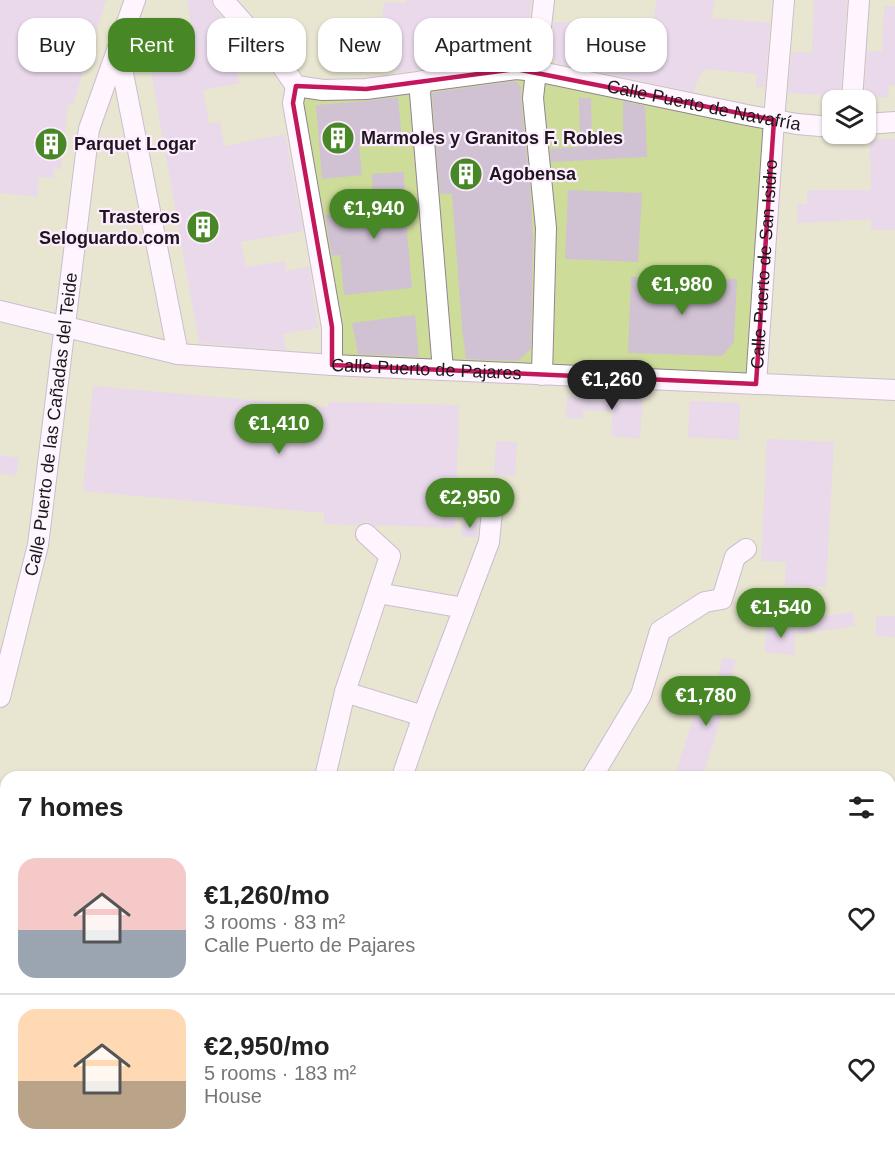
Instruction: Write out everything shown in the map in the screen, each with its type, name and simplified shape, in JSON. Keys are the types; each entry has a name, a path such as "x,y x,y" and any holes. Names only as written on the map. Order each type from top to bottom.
{"street":[{"name":"Calle Puerto de las Cañadas del Teide","path":"128,18 135,0"},
{"path":"223,0 282,66 296,86 293,103 332,327 332,364"},
{"path":"542,18 544,0"},
{"name":"Calle Puerto de San Isidro","path":"756,384 784,0"},
{"path":"853,90 859,0"},
{"name":"Calle Puerto de las Cañadas del Teide","path":"0,697 38,545 89,129 109,72"},
{"path":"123,72 178,354"},
{"name":"Calle Puerto de Navafría","path":"296,86 323,90 366,89 492,72"},
{"path":"536,72 533,98 546,228 542,375"},
{"name":"Calle Puerto de Navafría","path":"541,72 747,116 822,126"},
{"path":"422,81 420,93 443,370"},
{"path":"876,123 895,122"},
{"name":"Calle Puerto de Pajares","path":"0,311 178,354 542,375 895,390"},
{"path":"404,771 489,542 492,511"},
{"path":"326,771 345,692 390,556 366,534"},
{"path":"596,771 642,695 660,631 705,602 722,599 735,557 746,549"},
{"path":"378,593 464,608"},
{"path":"345,692 423,716"}],"highlighted area":[{"path":"516,69 774,120 756,384 332,365 332,327 293,103 296,86 366,89"}],"green space":[{"path":"0,0 895,0 895,771 0,771"}],"building":[{"path":"0,0 106,0 96,32 96,18 18,18 18,72 83,72 73,104 68,103 61,169 54,169 54,178 39,177 37,197 0,193"},
{"path":"187,0 211,0 214,8 223,18 207,18 207,72 237,72 239,83 203,90 209,124 220,122 224,146 285,134 303,231 241,242 246,267 285,261 286,271 309,267 318,328 283,334 286,350 199,343 151,72 195,72 195,18 190,18"},
{"path":"406,0 531,0 530,18 414,18 414,70 397,73 402,72 402,18 382,18 384,2 406,3"},
{"path":"657,0 715,0 711,18 770,23 765,87 756,87 757,74 704,69 694,92 600,72 667,72 667,18 654,18"},
{"path":"814,0 847,0 841,90 822,90 822,100 821,95 788,93 792,52 812,53"},
{"path":"884,6 895,6 895,85 889,85 888,98 876,98 876,90 864,90 867,51 882,51"},
{"path":"554,22 565,22 565,65 557,63 553,57"},
{"path":"516,81 521,87 533,236 531,349 518,361 466,359 452,194 440,194 432,94"},
{"path":"398,97 402,141 359,144 362,175 322,179 316,105"},
{"path":"579,98 591,98 592,142 623,141 623,101 645,106 647,157 551,162 550,149 580,147"},
{"path":"876,139 895,139 895,230 871,230 871,219 798,223 797,204 807,204 807,190 871,190 870,144 876,144"},
{"path":"404,172 412,288 344,295 340,255 332,256 325,215 373,211 372,174"},
{"path":"568,190 642,193 638,262 565,259"},
{"path":"631,277 737,279 734,342 722,356 628,353"},
{"path":"415,315 419,357 358,354 352,323"},
{"path":"93,386 328,407 328,402 459,405 455,528 375,526 368,522 358,525 324,524 324,513 83,491"},
{"path":"594,392 643,395 640,439 611,436 613,412 583,410 583,419 566,418 567,396 593,398"},
{"path":"690,401 740,403 739,440 688,437"},
{"path":"767,439 834,442 826,587 785,585 786,562 761,561"},
{"path":"496,441 517,442 515,476 494,475"},
{"path":"0,455 19,458 16,476 0,473"},
{"path":"462,520 479,521 477,537 461,537"},
{"path":"853,612 855,626 798,634 796,621"},
{"path":"876,616 895,616 895,637 876,636"},
{"path":"767,623 796,626 794,655 765,652"},
{"path":"723,657 736,660 722,716 704,771 676,771 696,711 704,714 708,699 712,700"}],"place":[{"name":"Marmoles y Granitos F. Robles","path":"338,138"},
{"name":"Parquet Logar","path":"51,144"},
{"name":"Agobensa","path":"466,174"},
{"name":"Trasteros Seloguardo.com","path":"203,227"}]}
